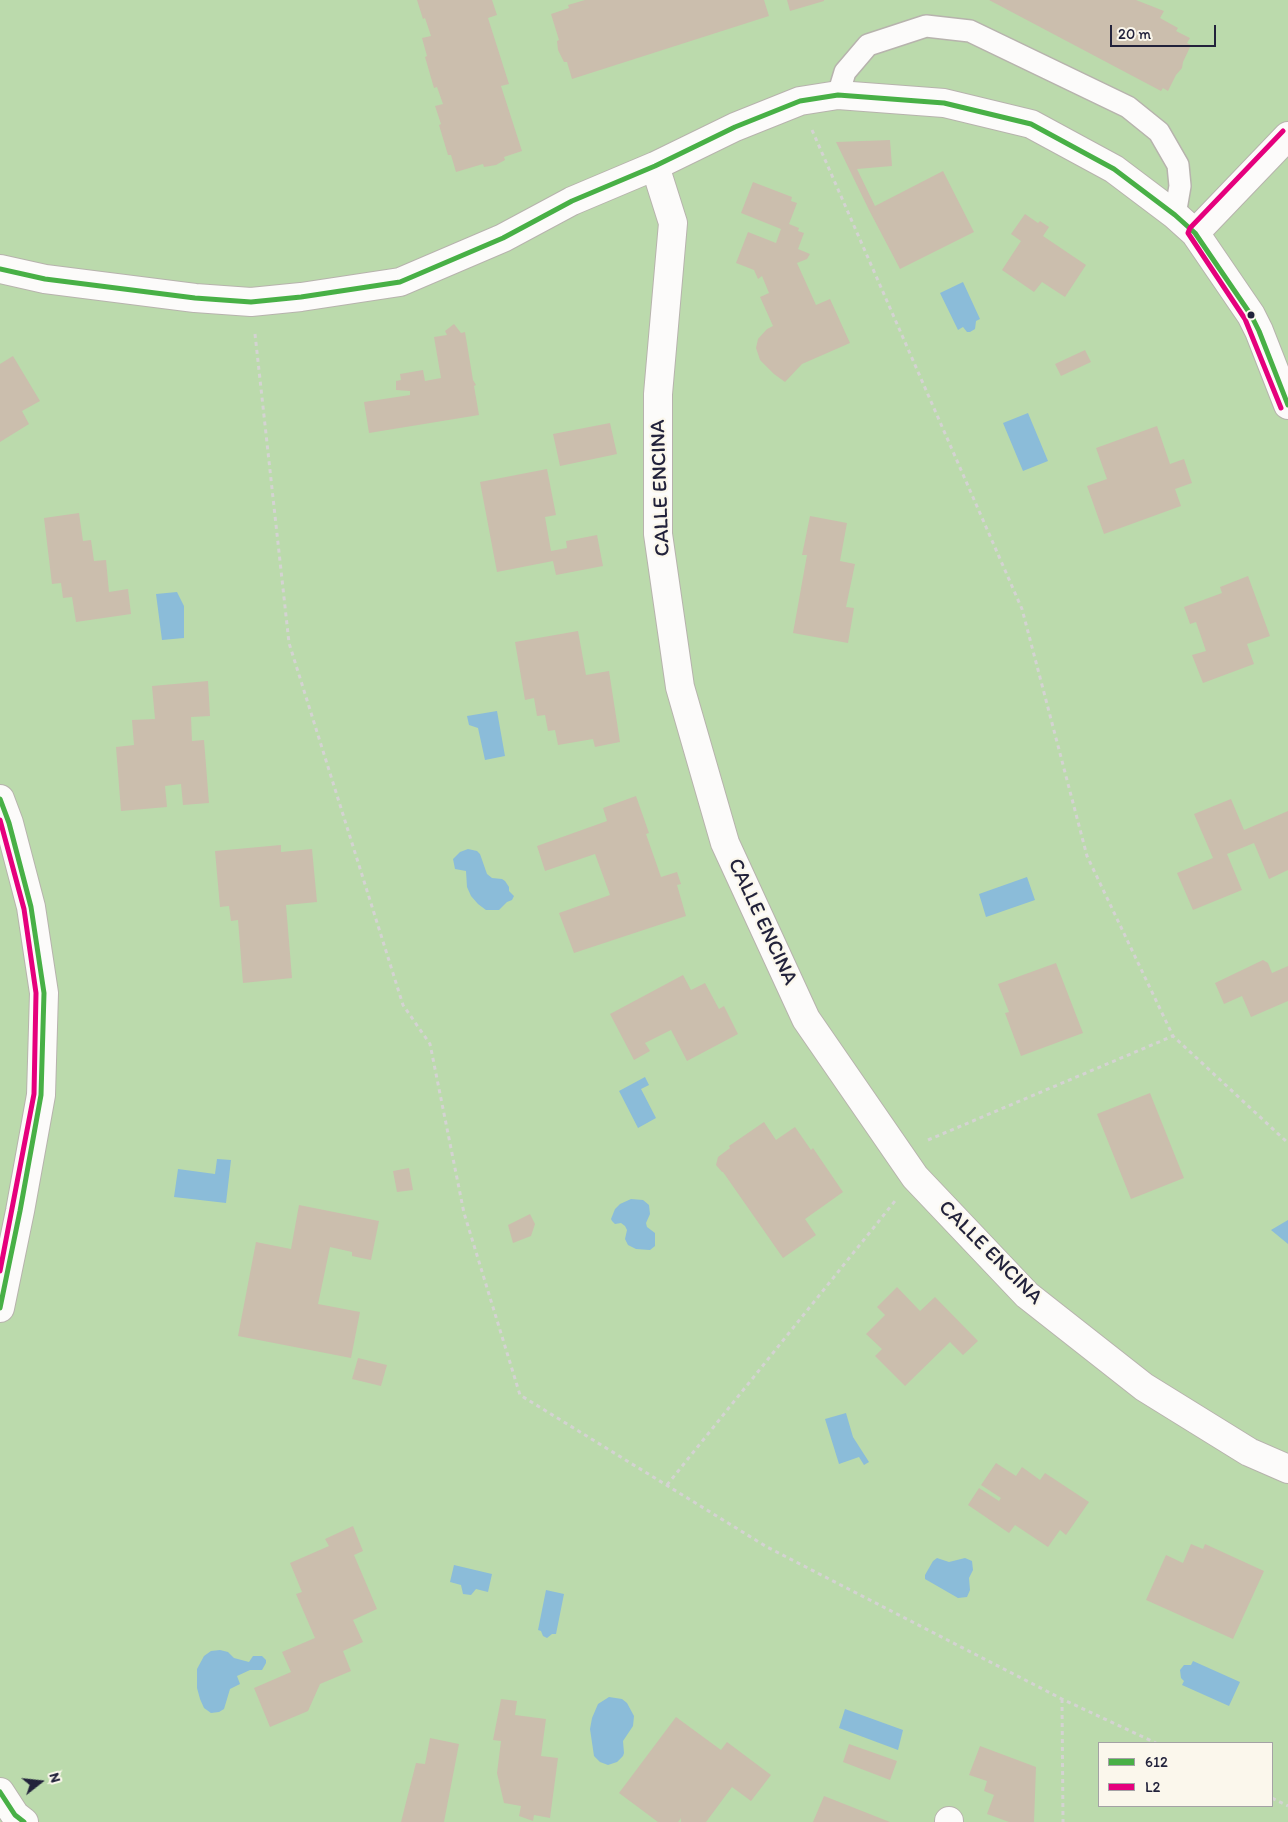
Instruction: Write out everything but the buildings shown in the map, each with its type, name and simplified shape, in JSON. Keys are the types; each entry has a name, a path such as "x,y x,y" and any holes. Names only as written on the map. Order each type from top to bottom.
{"street":[{"path":"0,269 45,278 195,298 251,302 301,297 400,282 503,238 572,201 655,166 735,127 800,101 838,95 944,102 1031,124 1114,169 1195,232 1251,315 1288,406"},
{"path":"1195,232 1229,200 1288,136"},
{"name":"CALLE ENCINA","path":"655,166 673,223 658,394 658,534 680,687 725,843 806,1019 915,1177 1027,1295 1144,1387 1249,1452 1288,1469"},
{"path":"0,799 9,823 31,907 44,993 41,1095 0,1308"},
{"path":"0,1792 15,1815 24,1822"}],"lane":[{"path":"838,95 845,72 868,45 926,26 970,30 1128,107 1159,132 1178,165 1180,186 1175,215"}],"path":[{"path":"800,101 1022,609 1087,856 1173,1036 1288,1143"},
{"path":"251,302 289,643 404,1005 430,1044 464,1213 520,1395 767,1547 1062,1699 1154,1742"},
{"path":"898,1153 1173,1036"},
{"path":"667,1485 915,1177"},
{"path":"1062,1699 1063,1822"},
{"path":"1273,1798 1288,1806"}],"green space":[{"path":"0,0 1288,0 1288,1822 0,1822"}],"water":[{"path":"963,282 980,319 976,321 975,329 970,332 967,332 963,327 958,330 940,293"},
{"path":"1028,413 1048,461 1023,471 1003,423"},
{"path":"177,592 184,606 184,638 162,640 156,594"},
{"path":"497,711 505,756 485,760 478,728 469,725 467,716"},
{"path":"468,849 477,851 480,854 487,874 492,878 505,881 509,891 514,896 512,900 499,910 486,910 478,904 471,896 467,887 466,871 455,869 453,859 460,852"},
{"path":"1027,877 1035,900 986,917 979,894"},
{"path":"645,1077 649,1085 641,1089 656,1118 638,1128 619,1091"},
{"path":"217,1159 231,1160 226,1203 174,1197 178,1169 215,1174"},
{"path":"631,1199 643,1200 649,1205 650,1214 646,1223 647,1227 655,1233 655,1246 650,1250 636,1249 628,1245 625,1239 627,1230 625,1226 621,1223 615,1224 611,1219 615,1209 620,1204"},
{"path":"1288,1220 1288,1244 1271,1230"},
{"path":"846,1413 853,1437 869,1462 864,1465 859,1457 839,1464 825,1419"},
{"path":"937,1558 949,1562 965,1558 972,1561 973,1570 969,1578 970,1590 967,1597 958,1598 925,1579 925,1575 933,1561"},
{"path":"454,1565 492,1574 488,1592 476,1589 471,1595 463,1594 461,1585 450,1582"},
{"path":"546,1590 564,1594 556,1634 552,1634 547,1638 538,1630"},
{"path":"220,1650 228,1652 234,1658 249,1662 253,1656 262,1656 266,1663 262,1670 250,1670 237,1676 240,1684 230,1689 224,1709 211,1713 204,1708 200,1699 197,1688 197,1669 204,1656 211,1651"},
{"path":"1193,1661 1240,1682 1229,1706 1182,1685 1184,1681 1181,1678 1180,1670 1184,1665 1191,1665"},
{"path":"609,1697 622,1699 627,1703 634,1716 633,1726 623,1741 623,1756 617,1762 608,1765 600,1762 594,1756 590,1729 598,1704"},
{"path":"845,1709 903,1730 898,1750 839,1728"}],"transit line":[{"name":"612","path":"0,269 45,279 195,298 251,302 301,297 400,282 503,238 572,201 655,166 735,127 800,101 838,95 944,103 1031,124 1114,169 1175,215 1195,233 1251,315 1288,405"},
{"name":"L2","path":"1281,408 1245,319 1188,233 1190,228 1283,131"},
{"name":"612","path":"0,799 9,823 31,907 44,993 41,1095 0,1308"},
{"name":"L2","path":"0,820 24,909 36,993 34,1094 0,1271"},
{"name":"612","path":"0,1792 15,1815 24,1822"}]}
